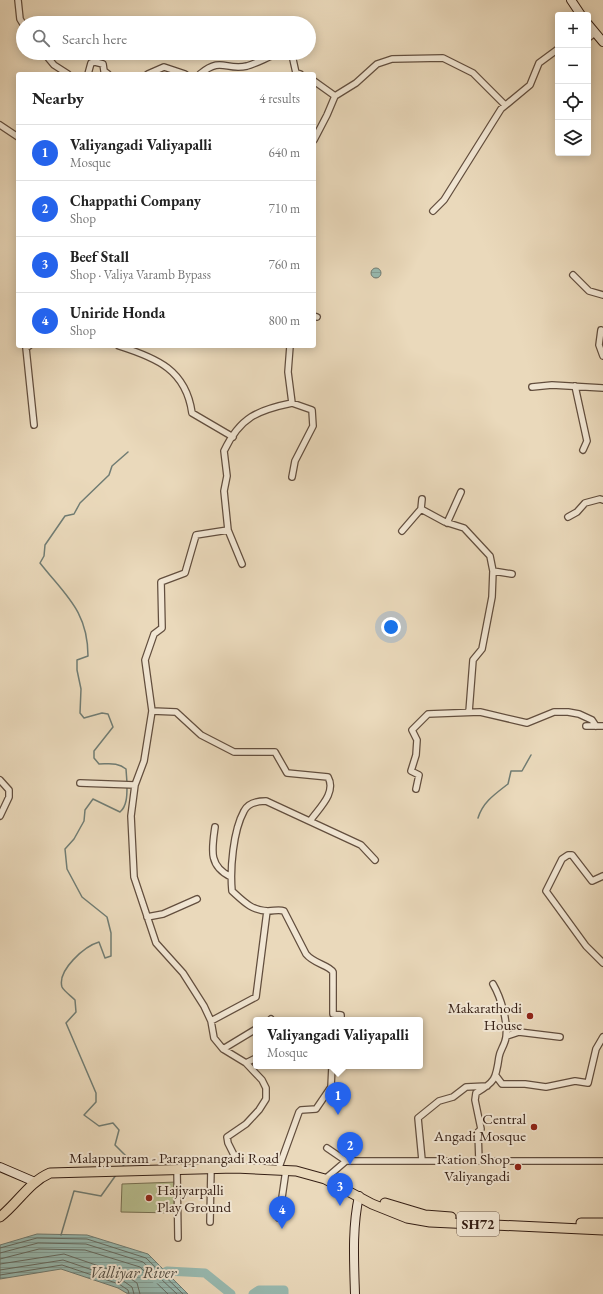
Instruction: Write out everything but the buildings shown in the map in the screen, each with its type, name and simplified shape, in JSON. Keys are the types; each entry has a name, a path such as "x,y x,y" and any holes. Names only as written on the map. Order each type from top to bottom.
{"main road":[{"name":"Malappurram - Parappnangadi Road","path":"0,1217 35,1182 50,1173 235,1168 282,1170 308,1173 325,1179 372,1204 407,1218 430,1222 603,1230"},
{"name":"Malappurram - Parappnangadi Road","path":"359,1196 425,1215 603,1223"}],"street":[{"path":"18,0 20,16"},
{"path":"571,0 579,12"},
{"path":"591,36 603,42"},
{"path":"432,211 444,200 488,128 505,105 530,85 539,62 555,51"},
{"path":"316,136 335,96 356,83 377,64 392,59 443,58 473,73 505,105"},
{"path":"50,60 54,65 65,72"},
{"path":"203,72 219,63 236,67 248,66 263,60"},
{"path":"293,60 296,72"},
{"path":"89,72 91,63 95,62 103,64 105,72"},
{"path":"153,72 164,67 178,72"},
{"path":"316,82 335,96"},
{"path":"0,125 16,136"},
{"path":"573,275 589,290 603,295"},
{"path":"601,330 599,345 603,356"},
{"path":"26,348 30,374 34,425"},
{"path":"126,348 171,370 186,389 192,413 233,437"},
{"path":"290,348 288,372 292,403"},
{"path":"532,387 552,385 603,388"},
{"path":"575,386 586,441 583,450"},
{"path":"242,564 228,530 224,491 227,476 224,451 249,417 260,411 292,403 312,410 313,426 295,461 292,477"},
{"path":"447,523 461,492"},
{"path":"402,530 420,509 422,499"},
{"path":"568,517 576,512 585,503 600,499 603,500"},
{"path":"420,509 447,523 464,528 490,556 493,571 492,598 482,649 473,660 469,712"},
{"path":"228,530 196,535 185,573 160,582 162,628 154,634 145,660 152,711 144,762 133,785 131,816 134,877 156,943 182,973 204,1006 211,1021 214,1038 223,1049 246,1063 262,1080 266,1094 259,1110 246,1124 227,1137 228,1143 235,1157 235,1168"},
{"path":"493,571 512,574"},
{"path":"152,711 176,712 201,735 234,752 275,752 287,773 328,777 330,780 329,795 310,821"},
{"path":"416,789 419,775 411,771 416,755 417,740 412,730 428,714 480,712 526,723 554,712 568,712 579,714 592,720 596,726"},
{"path":"586,726 603,726"},
{"path":"0,780 9,790 9,796 0,816"},
{"path":"80,783 133,785"},
{"path":"341,1017 341,1015 333,1014 334,972 331,968 316,963 306,954 284,911 279,909 267,911 250,907 232,891 231,877 238,831 244,810 251,804 258,801 266,801 361,845 375,860"},
{"path":"215,828 212,850 215,863 223,873 231,877"},
{"path":"603,876 592,881 572,855 568,855 562,859 546,891 586,946 603,963"},
{"path":"147,917 163,914 197,899"},
{"path":"211,1021 256,997 267,911"},
{"path":"479,1161 478,1132 481,1129 475,1100 476,1093 488,1086 496,1076 499,1068 499,1056 507,1036 498,993 493,984"},
{"path":"223,1049 253,1031"},
{"path":"507,1036 519,1032 560,1037"},
{"path":"496,1076 502,1084 525,1084 546,1087 575,1081 588,1082 596,1050 603,1037"},
{"path":"246,1063 253,1060"},
{"path":"279,1218 282,1170 299,1112 301,1110 316,1109 331,1088 332,1069"},
{"path":"422,1160 418,1118 439,1101 453,1097 466,1087 488,1086"},
{"path":"327,1148 346,1161 603,1161"},
{"path":"325,1179 346,1161"},
{"path":"0,1167 35,1182"},
{"path":"210,1222 211,1168"},
{"path":"177,1169 178,1238"},
{"path":"355,1294 354,1242 356,1212 359,1196"}],"green space":[{"name":"Hajiyarpalli Play Ground","path":"177,1182 176,1213 121,1212 122,1184"}],"water":[{"path":"376,268 381,273 376,278 371,273"},
{"name":"Valliyar River","path":"37,1234 87,1235 148,1254 188,1294 128,1294 118,1288 61,1269 0,1279 0,1245"}],"waterway":[{"path":"127,783 126,769 117,764 99,764 94,758 94,751 113,727 108,714 102,713 84,718 80,713 81,689 77,670 77,660 88,656 84,627 73,605 40,563 44,556 45,545 65,516 74,514 80,503 109,475 112,466 128,452"},
{"path":"478,818 486,803 508,784 511,771 522,771 531,755"},
{"path":"123,1166 129,1159 115,1145 119,1130 113,1123 99,1126 84,1115 96,1102 96,1093 66,1023 76,1012 75,1000 63,989 62,980 64,973 73,960 93,944 99,942 105,958 111,956 111,933 107,917 82,897 67,869 65,849 74,839 84,821 85,810 93,799 120,812 127,797 127,787"},
{"path":"61,1235 74,1191 101,1196 116,1175"},
{"path":"156,1279 167,1271 205,1273 231,1294"},
{"path":"253,1294 259,1290 284,1290 284,1294"}],"place":[{"name":"Makarathodi House","path":"530,1016"},
{"name":"Valiyangadi Valiyapalli","path":"338,1115"},
{"name":"Central Angadi Mosque","path":"534,1127"},
{"name":"Chappathi Company","path":"350,1165"},
{"name":"Ration Shop Valiyangadi","path":"518,1167"},
{"name":"Hajiyarpalli Play Ground","path":"149,1198"},
{"name":"Beef Stall","path":"340,1206"},
{"name":"Uniride Honda","path":"282,1229"}]}
